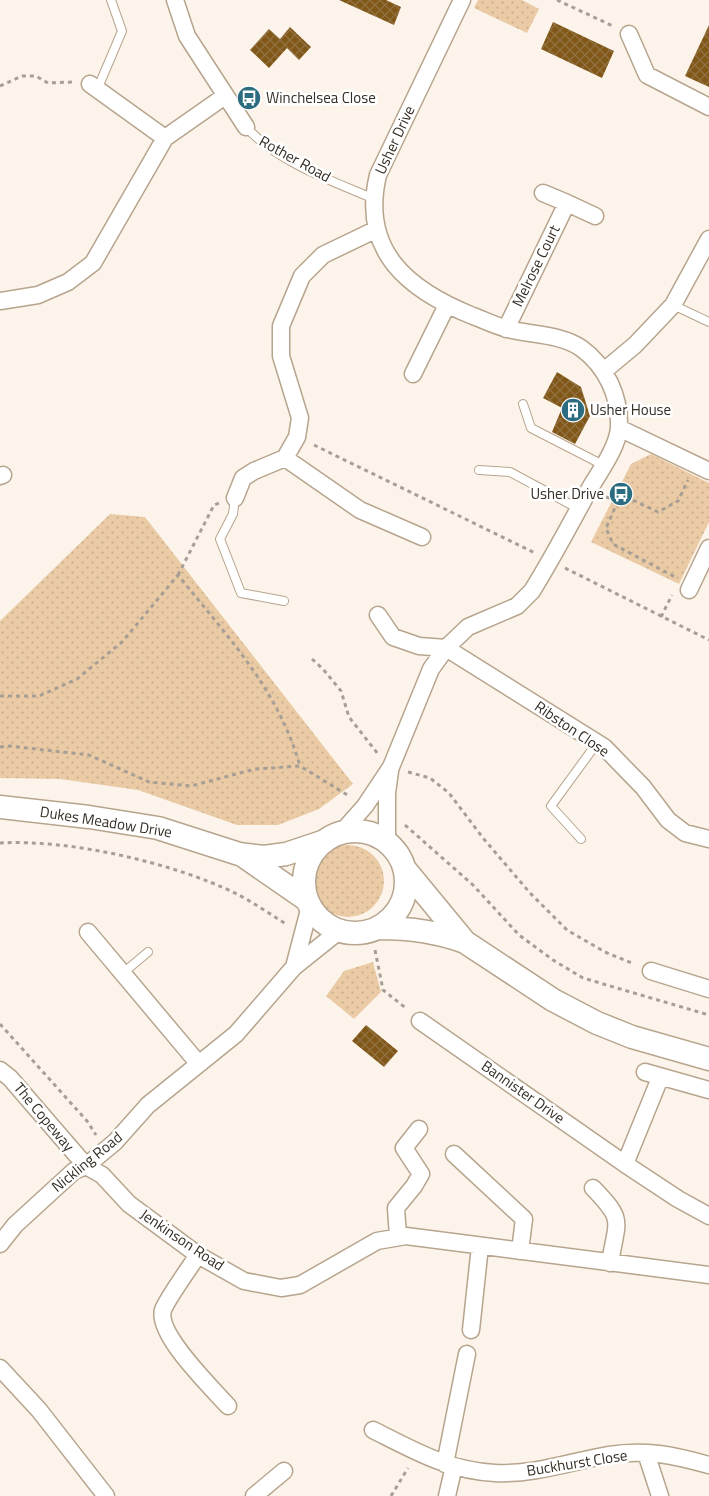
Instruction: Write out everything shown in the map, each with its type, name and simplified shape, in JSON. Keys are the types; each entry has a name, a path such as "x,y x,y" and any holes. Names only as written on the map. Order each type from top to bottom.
{"street":[{"name":"Rother Road","path":"175,0 188,36 246,127"},
{"name":"Usher Drive","path":"462,0 378,175 372,198 376,230 390,260 402,273 447,305 506,329 555,338 580,347 604,370 613,390 619,428"},
{"path":"629,34 647,75 709,107"},
{"path":"94,87 165,138"},
{"path":"0,302 38,296 68,282 93,263 165,138 225,96"},
{"path":"544,193 595,216"},
{"name":"Melrose Court","path":"506,329 566,204"},
{"path":"235,498 243,478 254,471 285,458 298,438 300,418 281,356 281,326 302,276 323,255 376,230"},
{"path":"604,370 635,345 673,306 709,239"},
{"path":"413,374 447,305"},
{"path":"709,471 619,428 603,465 532,591 517,606 468,628 446,648 431,669 391,767 365,806 333,837 314,851 307,864 304,878 308,903 321,921 339,931 360,933 376,938 411,928 442,933 466,942 553,1000 597,1023 632,1037 709,1059"},
{"path":"285,458 360,510 422,537"},
{"path":"690,590 709,548"},
{"path":"378,615 393,637 419,646 446,648"},
{"name":"Ribston Close","path":"446,648 597,743 643,787 668,820 685,832 709,839"},
{"path":"387,843 388,793 391,767"},
{"name":"Dukes Meadow Drive","path":"0,808 89,817 158,828 239,854 264,857 286,854 333,837"},
{"path":"333,837 357,831 373,835 387,843 395,850 404,868 466,942"},
{"name":"Dukes Meadow Drive","path":"239,854 308,903"},
{"path":"376,938 402,903 406,892 404,868"},
{"name":"Nickling Road","path":"294,967 308,903"},
{"name":"Nickling Road","path":"0,1244 15,1226 74,1171 86,1166 105,1150 148,1105 236,1034 294,967 339,931"},
{"path":"88,932 198,1063"},
{"path":"652,971 709,989"},
{"name":"Bannister Drive","path":"420,1021 625,1164 678,1199 709,1216"},
{"name":"The Copeway","path":"0,1070 10,1078 86,1166"},
{"path":"645,1072 660,1078 709,1090"},
{"path":"625,1164 660,1078"},
{"path":"398,1237 396,1208 421,1174 404,1148 419,1129"},
{"path":"454,1154 524,1219 520,1251"},
{"name":"Jenkinson Road","path":"86,1166 102,1175 129,1204 198,1255 244,1281 281,1288 300,1285 377,1241 406,1236 709,1275"},
{"path":"593,1188 614,1210 618,1218 610,1263"},
{"path":"471,1330 480,1246"},
{"path":"198,1255 163,1310 164,1323 171,1339 228,1406"},
{"path":"448,1496 450,1465 467,1354"},
{"path":"0,1368 39,1410 106,1496"},
{"name":"Buckhurst Close","path":"373,1430 417,1452 450,1465 494,1473 538,1470 610,1455 662,1452 709,1464"},
{"path":"646,1453 660,1496"},
{"path":"254,1496 284,1471"}],"lane":[{"path":"94,87 122,31 111,0"},
{"name":"Rother Road","path":"246,127 266,147 372,198"},
{"path":"673,306 709,322"},
{"path":"523,404 530,428 603,465"},
{"path":"478,470 510,472 579,509"},
{"path":"235,498 233,514 220,539 241,593 284,601"},
{"path":"581,839 551,806 597,743"},
{"path":"123,973 148,952"}],"path":[{"path":"557,0 629,34"},
{"path":"0,86 22,76 36,76 48,83 77,82 94,87"},
{"path":"298,438 709,640"},
{"path":"661,617 676,586 675,576 613,544 606,528 622,495 658,512 678,501 692,473"},
{"path":"590,488 618,501"},
{"path":"0,696 40,696 77,679 122,642 178,575 214,505 235,498"},
{"path":"178,575 249,662 273,698 294,746 300,766"},
{"path":"312,659 341,691 349,718 391,767 430,778 449,792 483,838 530,893 567,930 606,952 652,971"},
{"path":"0,747 9,746 89,755 149,782 191,786 255,769 300,766 365,806"},
{"path":"388,815 414,830 473,885 519,936 553,960 591,980 709,1015"},
{"path":"0,843 56,845 128,858 182,871 238,895 301,933"},
{"path":"376,938 384,990 420,1021"},
{"path":"0,1024 86,1121 105,1150"},
{"path":"391,1496 417,1452"}],"shaded area":[{"path":"478,0 522,0 539,9 527,33 474,8"},
{"path":"651,454 709,483 709,522 679,584 591,542 631,464"},
{"path":"110,514 145,517 353,784 319,809 278,825 237,825 138,790 60,779 0,778 0,621"},
{"path":"355,845 374,855 382,867 384,881 382,895 374,907 362,915 341,917 322,907 314,895 312,874 322,855 334,847"},
{"path":"373,962 381,992 354,1019 326,996 344,971"}],"building":[{"path":"339,0 386,0 401,7 394,25"},
{"path":"553,22 614,51 602,78 541,49"},
{"path":"709,25 709,87 685,76"},
{"path":"290,27 311,47 299,60 287,48 269,68 250,50 269,29 280,39"},
{"name":"Usher House","path":"557,372 581,387 590,416 575,444 552,432 562,408 543,398"},
{"path":"366,1025 398,1051 384,1067 352,1041"}],"place":[{"name":"Winchelsea Close","path":"249,98"},
{"name":"Usher House","path":"573,410"},
{"name":"Usher Drive","path":"621,494"}]}
